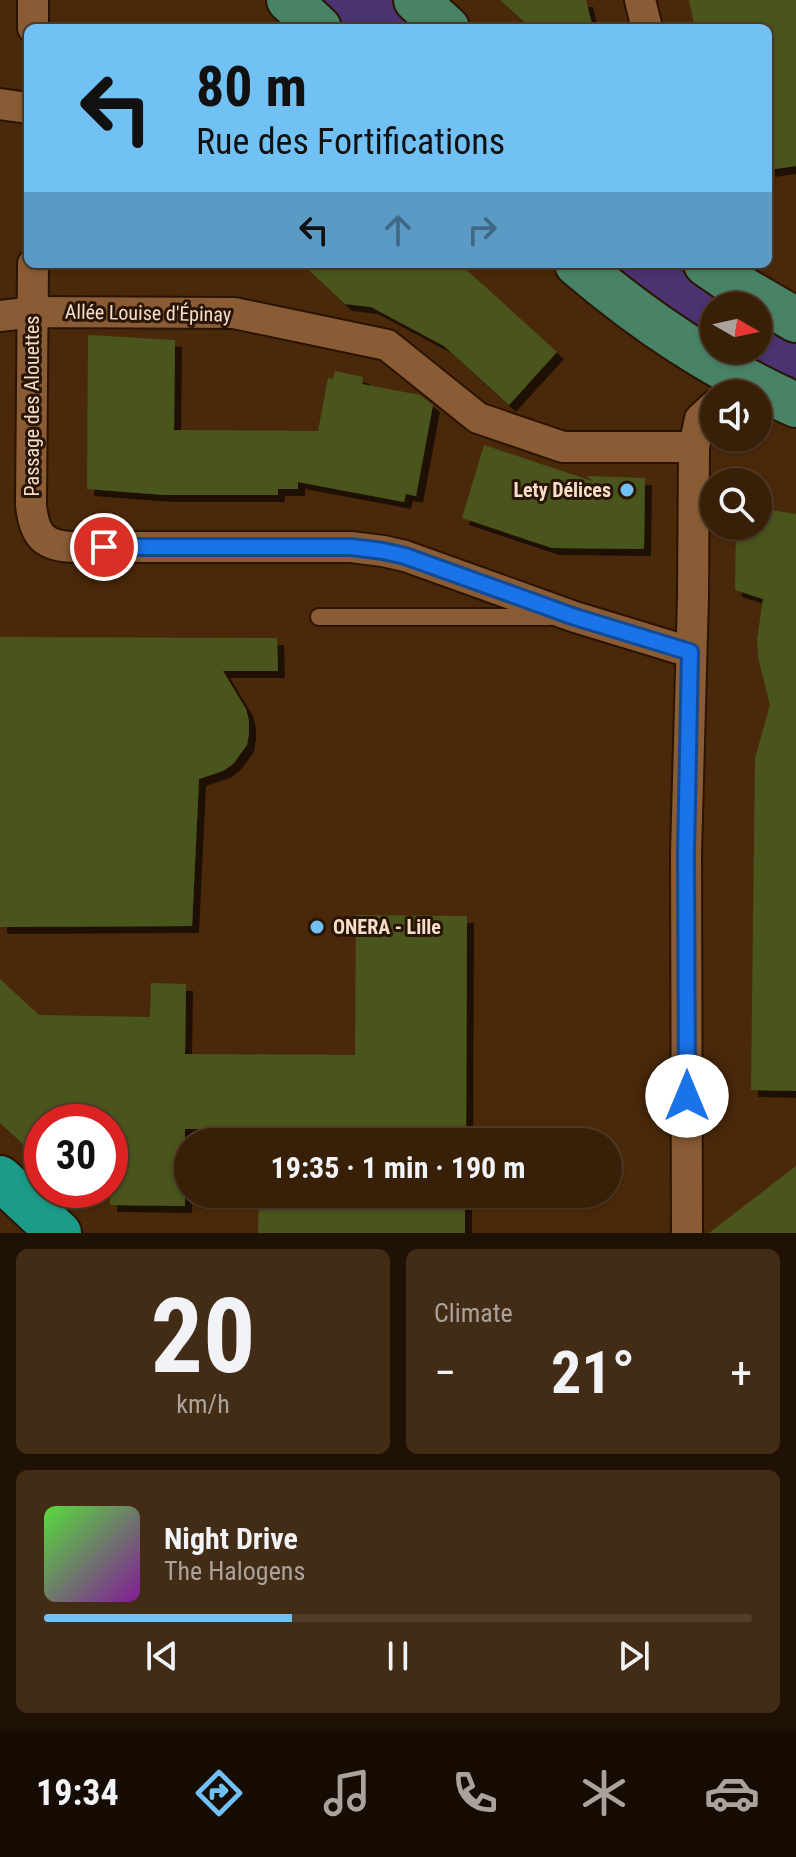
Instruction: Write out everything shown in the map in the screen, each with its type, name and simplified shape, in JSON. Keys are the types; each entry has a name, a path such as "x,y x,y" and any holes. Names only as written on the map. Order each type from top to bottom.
{"highway":[{"path":"0,1178 59,1233"}],"main road":[{"path":"289,0 315,24"},
{"path":"416,0 443,24"},
{"path":"582,268 673,339 774,398"},
{"path":"712,268 796,320"}],"street":[{"path":"33,0 33,24"},
{"path":"640,0 646,24"},
{"path":"0,104 24,107"},
{"name":"Passage des Alouettes","path":"33,268 31,505 35,526 49,543 73,547 368,548 405,556 575,617"},
{"name":"Allée Louise d'Épinay","path":"0,316 33,312 234,313 387,345 478,418 563,447 694,447"},
{"path":"687,1233 686,853 694,447 700,419"},
{"path":"575,617 690,652"}],"lane":[{"path":"319,617 575,617"}],"shaded area":[{"path":"307,0 401,0 427,24 334,24"},
{"path":"613,268 695,268 728,292 700,292 700,332 607,274"},
{"path":"772,322 796,338 796,383 757,364 772,364"}],"building":[{"path":"500,0 586,0 592,24 527,24"},
{"path":"689,0 796,0 796,166 772,169 772,24 694,24"},
{"path":"306,268 464,268 557,352 509,405 444,346 371,307 345,304"},
{"path":"88,335 175,340 174,430 318,431 328,378 333,379 335,371 363,377 362,384 420,395 433,405 416,496 406,494 404,502 298,482 298,489 278,489 278,495 165,495 87,489"},
{"path":"484,445 592,481 587,476 645,478 644,549 552,548 462,518"},
{"path":"772,510 796,514 796,1091 751,1090 755,758 770,705 758,657 757,640 763,599 735,590 736,540 772,540"},
{"path":"0,637 277,638 278,671 223,671 246,709 249,733 247,745 233,764 199,779 192,926 0,927"},
{"path":"356,915 467,916 466,1128 174,1128 174,1206 128,1205 128,1104 24,1104 24,1145 0,1123 0,979 39,1015 150,1017 151,983 186,984 185,1054 355,1055"},
{"path":"796,1166 796,1233 709,1233"},
{"path":"259,1208 465,1208 465,1233 258,1233"}],"place":[{"name":"Lety Délices","path":"627,490"},
{"name":"ONERA - Lille","path":"317,927"}],"route":[{"path":"104,547 368,548 405,556 575,617 690,652 686,853 687,1096"}]}
